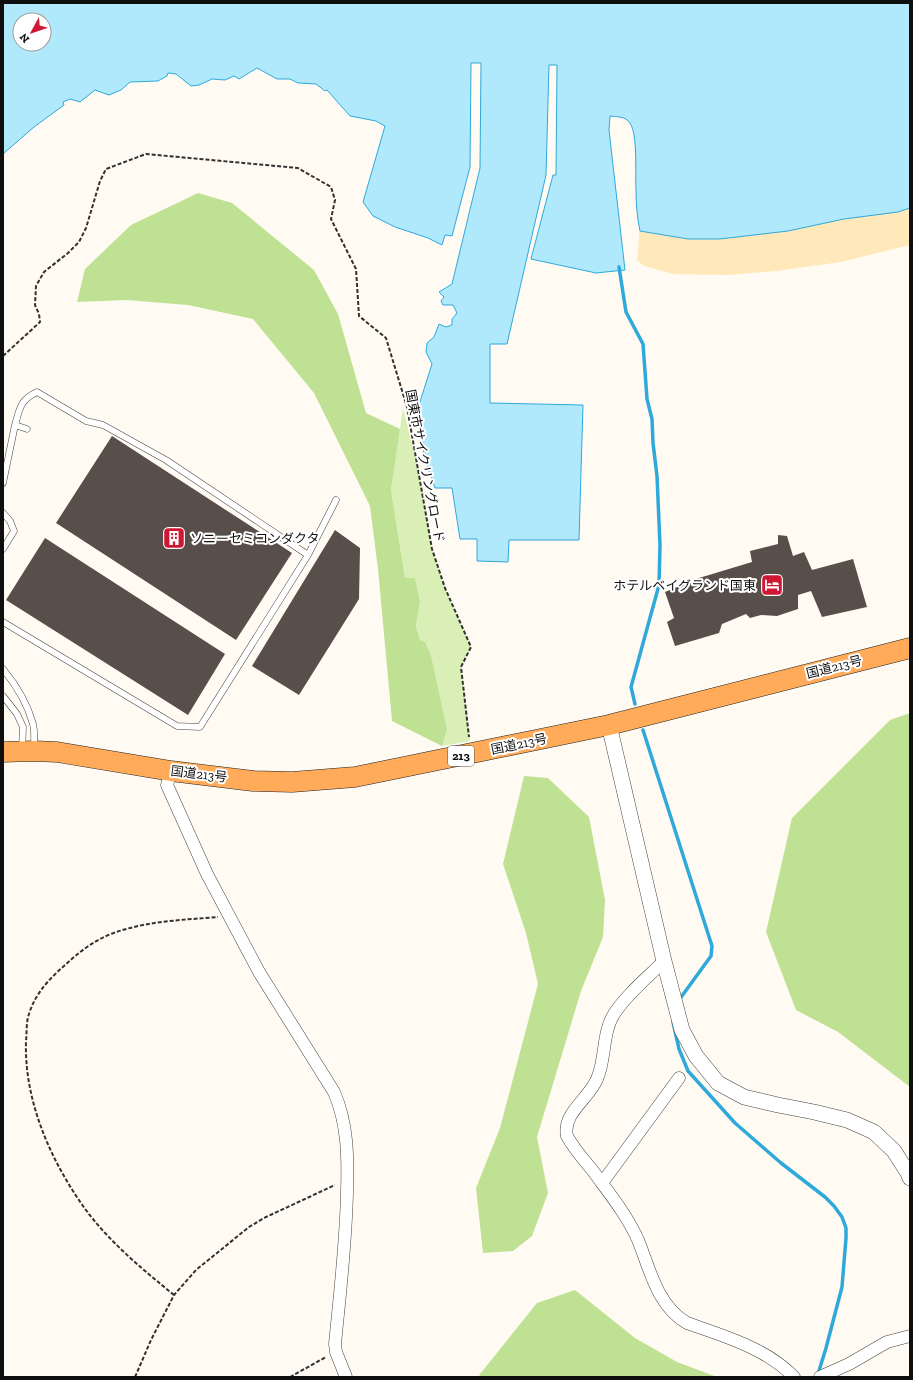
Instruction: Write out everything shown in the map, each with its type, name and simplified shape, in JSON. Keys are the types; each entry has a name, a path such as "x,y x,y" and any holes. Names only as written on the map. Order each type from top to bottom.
{"highway":[{"name":"国道213号","path":"20,751 57,752 170,771 253,781 292,782 355,777 609,725 910,648"}],"street":[{"path":"609,725 664,961 682,1030 696,1056 718,1083 744,1097 847,1120 874,1132 894,1150 910,1178"},
{"path":"170,771 167,786 207,874 259,972 336,1097 341,1112 348,1154 347,1220 335,1344 336,1352 346,1377"},
{"path":"664,961 640,984 614,1014 608,1029 597,1079 592,1088 572,1112 566,1129 567,1136 571,1144 602,1183 629,1223 657,1289 663,1300 679,1319 764,1354 778,1362 794,1377"},
{"path":"602,1183 679,1078"},
{"path":"820,1377 849,1364 887,1342 910,1336"}],"lane":[{"path":"3,483 14,425 21,406 27,396 37,392 86,421 103,425 166,460 308,555"},
{"path":"14,425 27,429"},
{"path":"3,622 177,726 200,727 308,555 336,500"},
{"path":"3,513 10,522 14,531 3,549"},
{"path":"3,669 18,688 33,725 20,751"},
{"path":"3,696 17,714 23,727 20,751"}],"path":[{"name":"国東市サイクリングロード","path":"3,356 40,322 39,314 35,305 36,286 44,272 79,242 86,228 100,182 106,169 146,154 298,168 331,187 335,200 330,219 356,269 359,316 386,338 407,407 432,549 445,588 471,647 461,668 470,741"},
{"path":"174,1295 141,1269 101,1228 84,1207 53,1155 37,1115 28,1077 26,1053 28,1015 38,995 52,976 77,954 105,937 132,927 151,923 229,916"},
{"path":"135,1377 151,1340 174,1295 196,1270 249,1227 308,1197 348,1179"},
{"path":"290,1377 336,1352"}],"green space":[{"path":"198,193 232,203 314,270 338,314 366,413 400,429 391,490 405,578 415,578 420,602 416,626 420,640 425,642 431,656 447,730 442,746 392,721 378,569 370,506 314,393 253,319 188,305 126,300 77,302 85,269 131,225"},
{"path":"403,408 420,477 432,549 445,588 471,647 461,668 470,741 442,746 447,730 416,626 420,602 415,578 405,578 391,490"},
{"path":"910,713 910,1087 838,1032 796,1010 766,932 792,818 890,720"},
{"path":"524,776 548,778 589,817 605,900 603,937 581,991 537,1137 548,1193 532,1236 513,1251 483,1253 476,1188 500,1128 538,984 526,933 503,864"},
{"path":"575,1290 635,1338 677,1362 717,1377 479,1377 537,1303"}],"sand":[{"path":"910,188 910,245 841,262 776,271 728,275 673,274 644,266 637,260 641,214"}],"water":[{"path":"3,3 910,3 910,208 898,212 844,219 788,231 720,239 688,239 640,231 636,205 635,145 633,129 626,119 610,116 609,130 625,270 596,273 531,259 553,175 556,175 557,65 549,65 546,175 507,344 490,344 490,403 583,405 579,540 509,540 508,562 477,561 477,539 460,539 452,488 435,488 423,454 424,447 417,411 432,364 426,352 427,343 434,337 439,324 446,327 452,325 452,319 457,313 453,305 443,305 441,301 444,297 439,292 452,284 480,168 481,63 471,63 470,167 452,236 445,235 442,245 428,238 395,227 373,216 363,202 385,126 376,121 350,116 327,90 325,91 316,84 298,83 290,79 277,79 257,68 239,79 234,76 225,80 212,79 199,85 191,86 176,74 168,73 167,76 158,81 130,82 121,90 109,95 95,90 80,102 70,99 63,102 64,105 34,127 3,154"}],"building":[{"name":"ソニーセミコンダクタ","path":"112,436 292,553 236,640 56,523"},
{"path":"335,530 360,548 359,599 299,695 252,666"},
{"name":"ホテルベイグランド国東","path":"778,535 787,536 793,556 804,552 812,570 853,559 867,607 822,617 811,591 798,595 798,609 777,616 761,615 750,618 746,614 722,624 719,633 675,646 667,622 674,618 665,592 699,578 752,562 750,551 778,544"},
{"path":"45,538 225,654 188,715 6,600"}],"waterway":[{"path":"619,267 626,312 643,344 647,399 652,419 657,476 660,545 659,585 631,687 635,704"},
{"path":"643,730 712,946 711,956 679,1000"},
{"path":"673,1022 679,1049 688,1071 735,1123 781,1163 825,1197 842,1217 846,1228 842,1287 818,1374"}],"place":[{"name":"ソニーセミコンダクタ","path":"174,538"},
{"name":"ホテルベイグランド国東","path":"772,585"}]}
